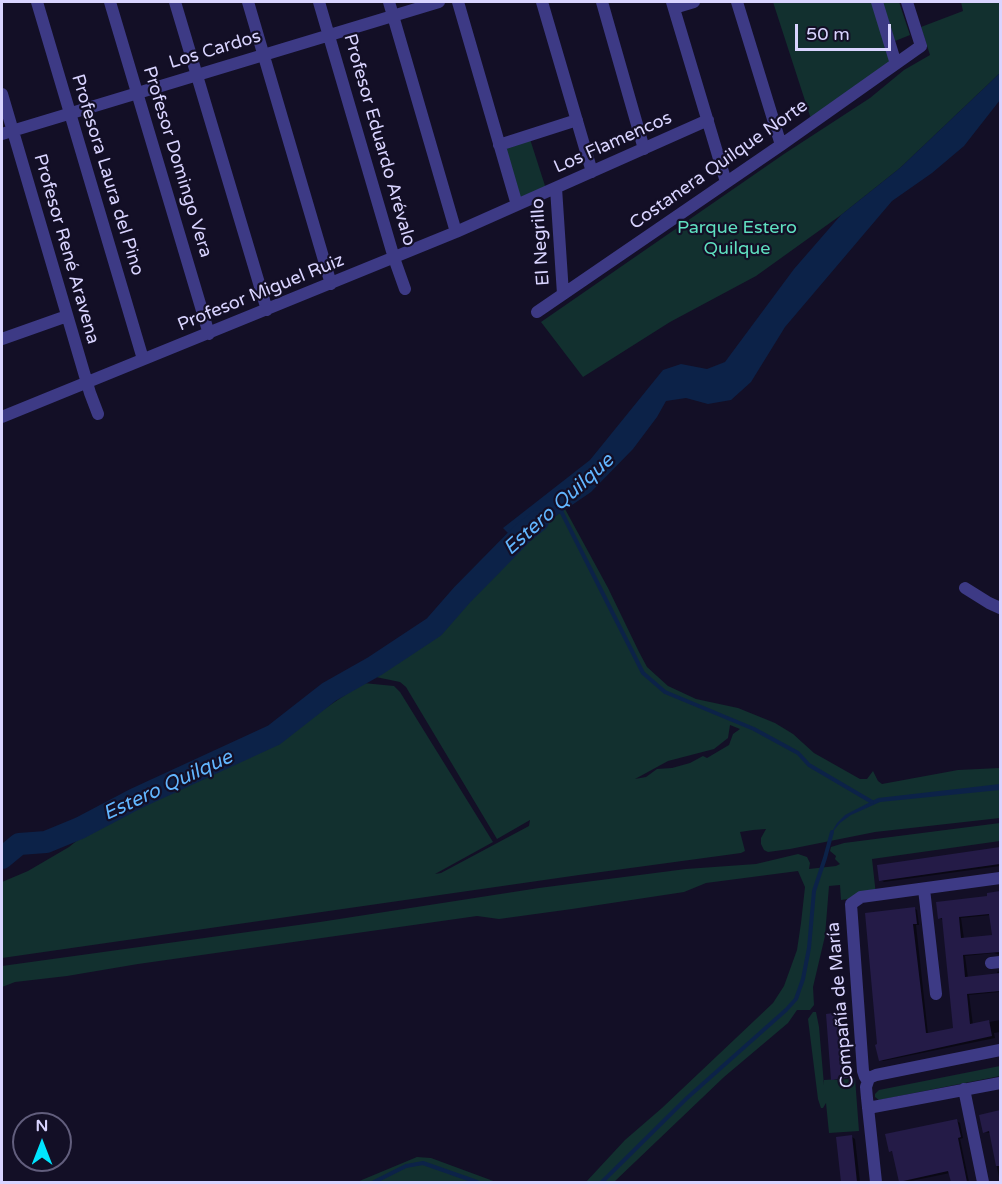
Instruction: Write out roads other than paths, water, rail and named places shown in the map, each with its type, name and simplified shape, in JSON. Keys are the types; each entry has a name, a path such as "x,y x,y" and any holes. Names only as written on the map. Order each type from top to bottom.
{"street":[{"name":"Profesora Laura del Pino","path":"37,2 143,359"},
{"name":"Profesor Domingo Vera","path":"110,2 209,334"},
{"path":"175,2 267,310"},
{"path":"248,2 331,284"},
{"name":"Profesor Eduardo Arévalo","path":"319,2 405,289"},
{"path":"389,2 456,232"},
{"name":"Los Cardos","path":"7,132 439,2"},
{"path":"458,2 517,206"},
{"path":"542,2 592,172"},
{"path":"602,2 644,149"},
{"path":"694,2 673,5 726,182"},
{"path":"737,2 781,145"},
{"path":"878,2 896,64"},
{"name":"Costanera Quilque Norte","path":"537,312 921,46 907,2"},
{"name":"Profesor René Aravena","path":"2,94 7,132 98,414"},
{"path":"499,145 577,120"},
{"name":"Los Flamencos","path":"533,198 708,120"},
{"name":"El Negrillo","path":"556,188 563,294"},
{"name":"Profesor Miguel Ruiz","path":"2,417 331,284 533,198"},
{"path":"2,339 67,316"},
{"path":"965,588 1000,608"},
{"name":"Compañía de María","path":"876,1182 866,1087 869,1078 865,1077 863,1071 850,907 853,901 861,897 1000,878"},
{"path":"924,889 936,994"},
{"path":"869,1078 1000,1050"},
{"path":"868,1108 1000,1083"},
{"path":"964,1089 983,1182"}],"water":[{"path":"1000,73 1000,100 964,146 932,173 892,201 785,327 751,382 731,400 708,404 686,398 666,401 633,449 591,492 537,529 520,545 503,528 590,460 663,370 681,364 707,369 725,362 794,269 841,215 900,168"},
{"path":"1000,784 1000,790 880,802 851,815 830,835 845,815 878,798"}],"waterway":[{"path":"560,509 643,673 665,692 754,729 798,753 809,765 872,802"},
{"name":"Estero Quilque","path":"2,858 19,844 46,842 80,828 135,799 274,735 329,692 375,666 434,627 462,595 523,533 538,521"},
{"path":"602,1182 687,1098 796,999 803,979 809,948 814,891 832,832"},
{"path":"374,1182 406,1166 423,1163 477,1182"}],"park label":[{"name":"Parque Estero Quilque","path":"737,238"}]}
